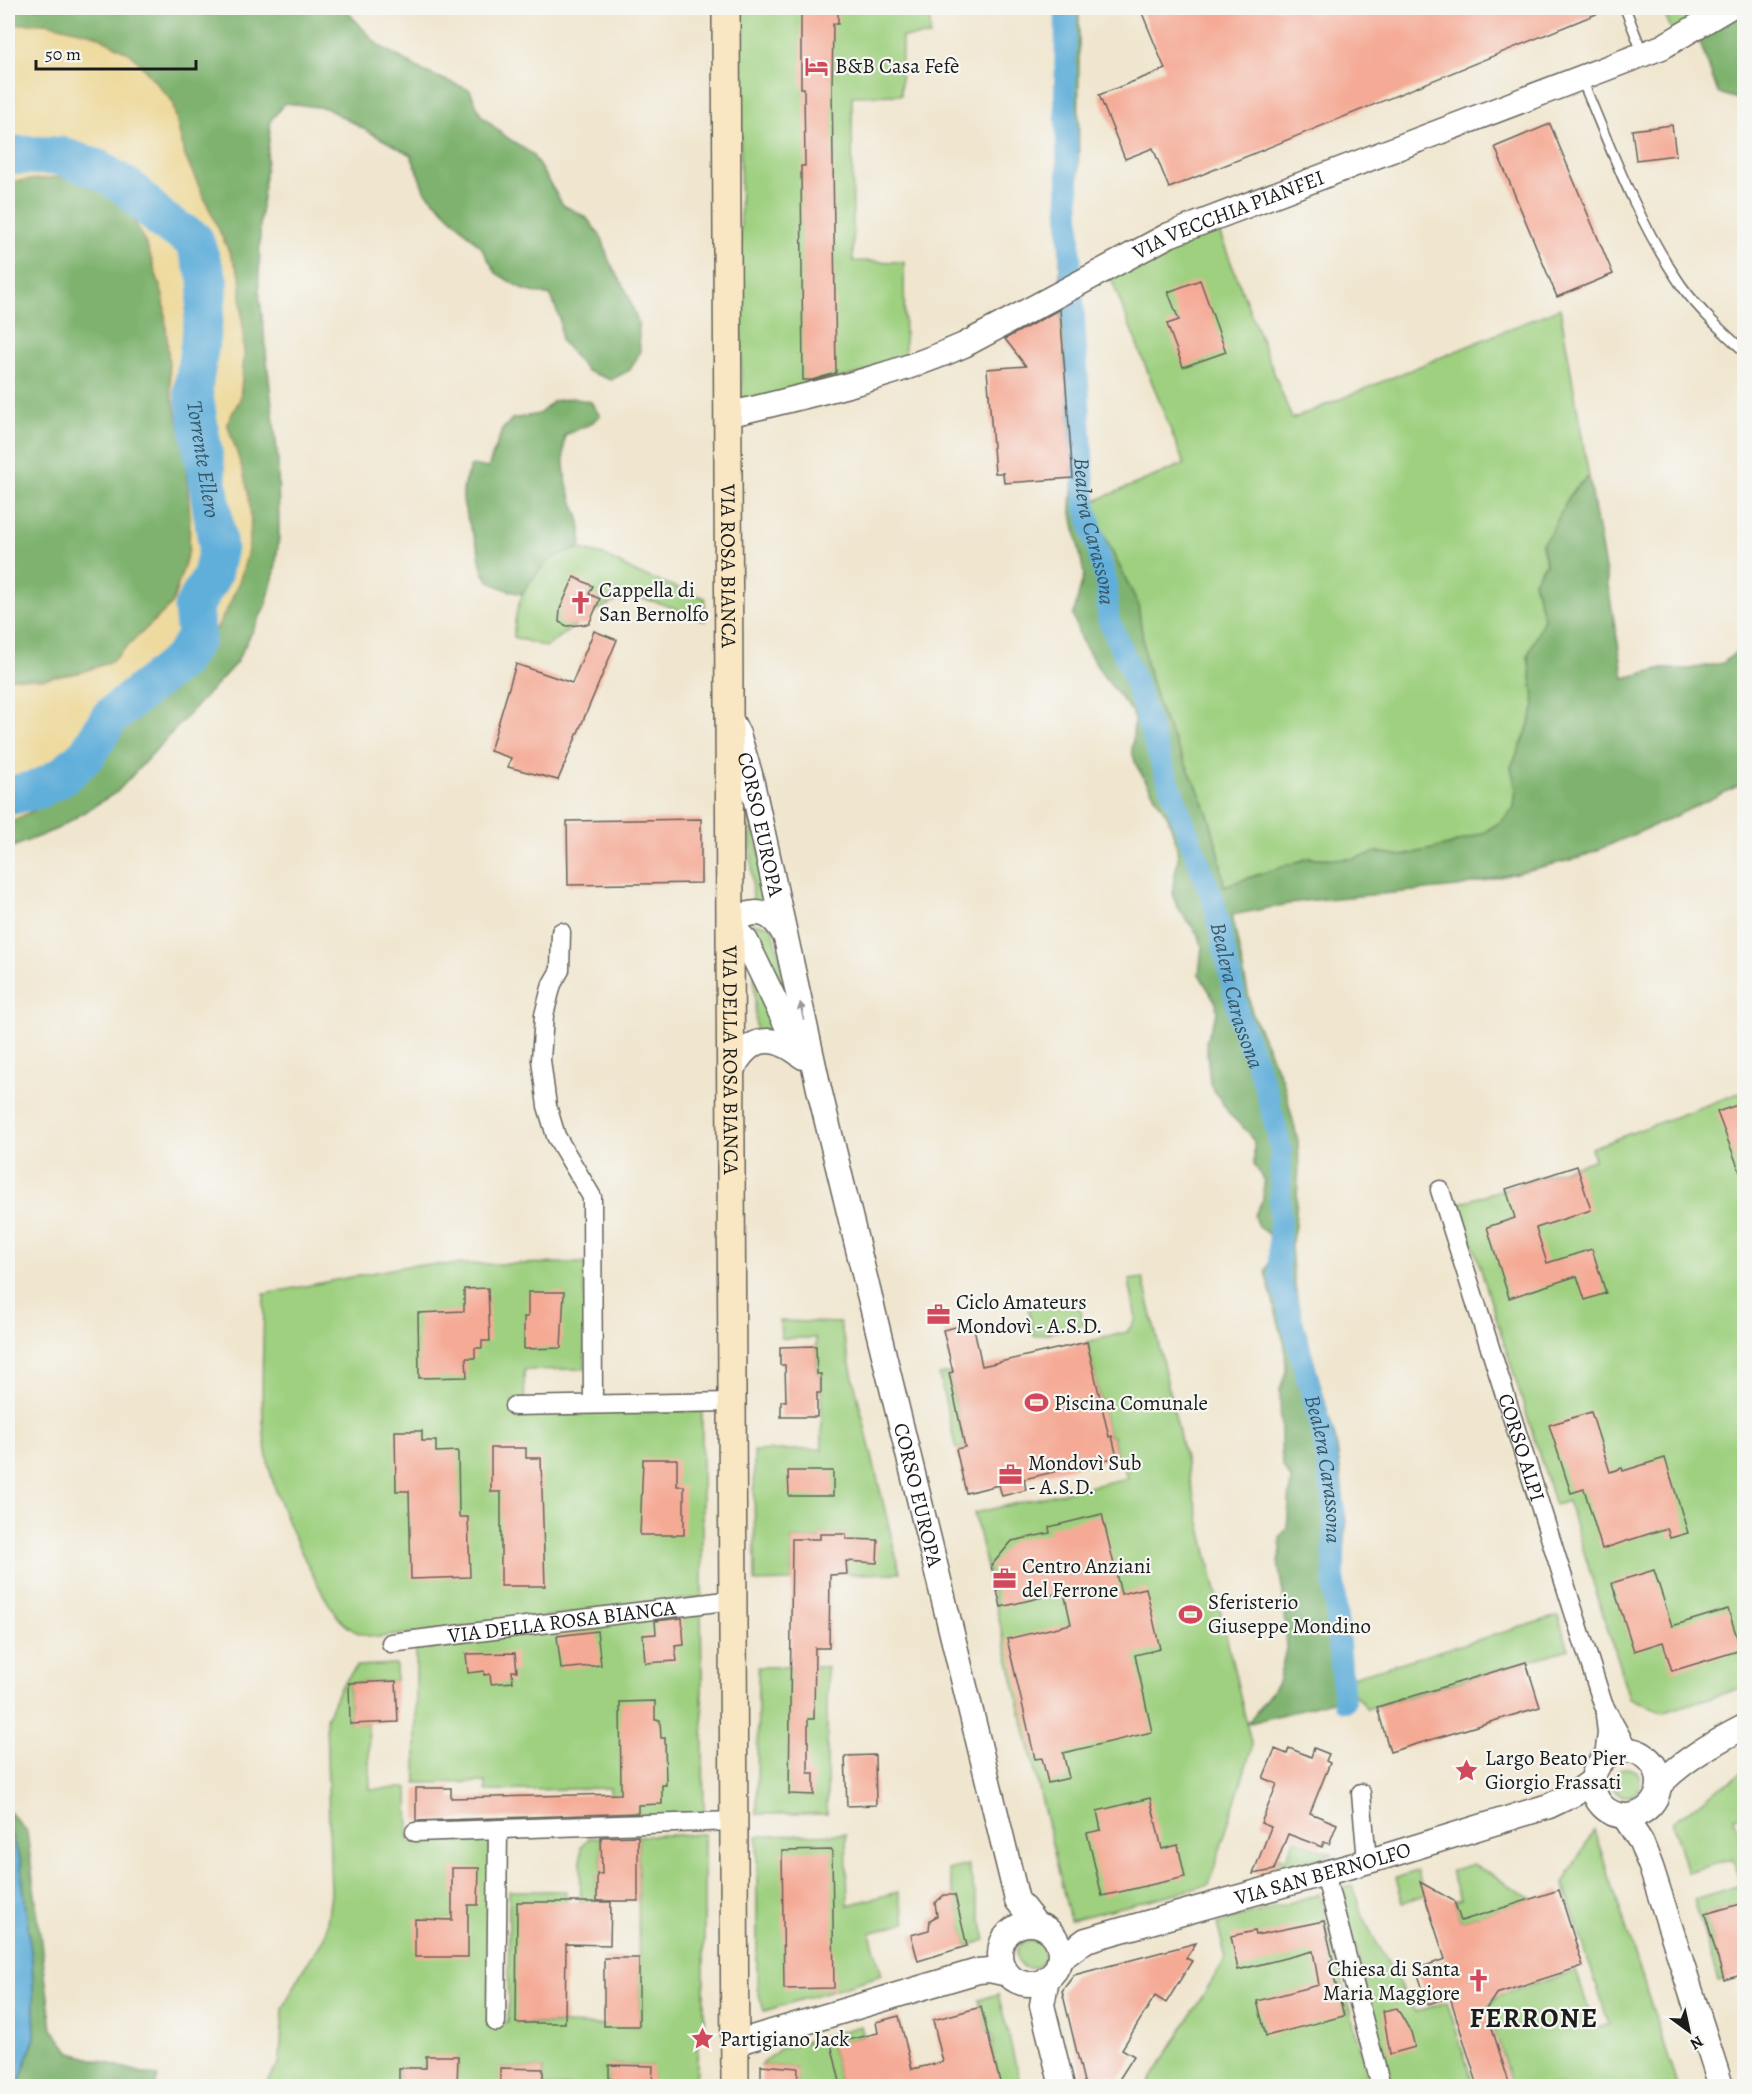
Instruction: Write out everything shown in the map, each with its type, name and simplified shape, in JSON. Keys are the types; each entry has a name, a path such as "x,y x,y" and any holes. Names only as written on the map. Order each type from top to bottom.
{"main road":[{"name":"VIA ROSA BIANCA","path":"726,8 729,716"},
{"name":"VIA DELLA ROSA BIANCA","path":"729,716 735,2086"}],"street":[{"name":"VIA VECCHIA PIANFEI","path":"727,415 894,374 930,361 1169,235 1643,54 1680,38 1728,8"},
{"name":"CORSO EUROPA","path":"729,716 745,753 819,1089 1017,1900 1015,1921 1006,1941 1003,1966 1042,2005 1062,2086"},
{"name":"CORSO EUROPA","path":"785,936 775,920 759,913 741,915 730,923 746,941 819,1089"},
{"path":"561,932 560,970 552,984 544,1015 541,1060 547,1106 556,1136 592,1197 593,1404"},
{"name":"CORSO EUROPA","path":"732,1070 743,1052 762,1041 774,1040 788,1045 802,1057"},
{"name":"CORSO ALPI","path":"1440,1190 1604,1704 1628,1749"},
{"path":"514,1406 732,1402"},
{"name":"VIA DELLA ROSA BIANCA","path":"391,1643 733,1600"},
{"name":"CORSO ALPI","path":"1604,1704 1607,1733 1604,1757"},
{"path":"1651,1760 1678,1756 1708,1746 1744,1727"},
{"path":"1660,1784 1708,1746"},
{"path":"1601,1805 1594,1794 1592,1781 1595,1768 1604,1757 1615,1750 1628,1749 1641,1752 1651,1760 1658,1771 1660,1784 1656,1797 1648,1808 1637,1814 1624,1816 1641,1842 1651,1867 1720,2086"},
{"name":"VIA SAN BERNOLFO","path":"1045,1930 1073,1941 1086,1940 1367,1862 1556,1803 1592,1781"},
{"path":"1361,1793 1367,1862"},
{"name":"VIA SAN BERNOLFO","path":"1556,1803 1601,1805 1611,1813 1624,1816"},
{"path":"1648,1808 1647,1838 1651,1867"},
{"path":"415,1832 734,1821"},
{"path":"496,2022 498,1829"},
{"path":"1324,1874 1381,2086"},
{"name":"CORSO EUROPA","path":"1017,1900 1060,1949 1042,2005"},
{"path":"978,1971 989,1965 1020,1925 1045,1930"},
{"name":"VIA SAN BERNOLFO","path":"1054,1969 1086,1940"},
{"path":"735,2043 978,1971 989,1970 1033,1984 1054,1969"}],"lane":[{"path":"1625,8 1643,54"},
{"path":"1581,78 1628,190 1659,249 1682,286 1718,327 1744,351"}],"green space":[{"path":"8,8 344,8 378,45 425,72 470,90 481,115 502,134 532,154 563,205 586,217 602,238 609,261 627,292 638,323 640,352 630,370 611,380 587,371 561,341 560,319 551,296 524,290 496,273 481,247 424,190 411,155 326,108 285,103 271,120 260,223 259,290 278,459 279,537 275,571 266,605 236,663 117,792 57,829 8,849 8,823 32,811 77,781 113,727 177,676 227,609 242,570 251,524 248,493 227,423 240,399 244,356 240,276 184,154 172,101 132,55 46,23 8,25"},
{"path":"740,8 930,8 930,36 902,37 901,95 852,96 853,261 904,262 905,362 741,403"},
{"path":"1057,8 1079,8 1078,270 1060,279"},
{"path":"1661,8 1715,8 1673,32"},
{"path":"1744,8 1742,43 1744,101 1718,93 1698,37"},
{"path":"60,177 93,183 129,208 149,251 164,299 171,390 185,448 190,517 189,550 172,604 111,662 79,673 43,679 8,678 8,182"},
{"path":"1218,229 1292,419 1560,308 1589,477 1567,500 1542,544 1546,563 1534,582 1544,619 1528,655 1535,706 1511,767 1516,789 1514,808 1502,821 1483,833 1449,845 1402,856 1378,852 1352,859 1309,858 1224,886 1210,820 1161,713 1146,663 1138,604 1105,537 1092,502 1184,464 1111,278 1168,248"},
{"path":"1078,296 1092,502 1105,537 1138,604 1146,663 1161,713 1199,791 1210,820 1224,886 1309,858 1352,859 1378,852 1402,856 1449,845 1483,833 1502,821 1514,808 1516,789 1511,767 1535,706 1528,655 1544,619 1534,581 1546,563 1542,543 1549,535 1567,500 1589,477 1624,678 1659,669 1689,669 1723,663 1744,645 1744,783 1667,820 1579,858 1458,887 1304,901 1232,915 1252,1013 1284,1084 1298,1141 1299,1167 1295,1226 1291,1246 1293,1274 1298,1305 1336,1442 1340,1470 1346,1525 1342,1579 1348,1629 1350,1696 1247,1724 1278,1683 1286,1649 1283,1594 1278,1561 1281,1551 1280,1538 1287,1528 1291,1479 1282,1465 1280,1390 1286,1371 1285,1346 1265,1272 1273,1254 1271,1236 1258,1227 1254,1216 1263,1199 1264,1181 1254,1164 1254,1142 1249,1133 1230,1115 1210,1084 1206,1041 1217,1013 1216,1003 1199,974 1202,946 1199,936 1177,907 1173,896 1178,859 1176,842 1168,817 1136,765 1132,751 1134,721 1132,712 1102,674 1081,640 1073,616 1084,574 1071,509 1073,478 1060,306"},
{"path":"572,398 591,402 600,416 590,424 565,435 565,470 567,484 579,518 580,549 553,558 539,570 521,594 506,590 487,579 483,571 464,507 466,476 472,465 488,468 502,430 512,419 539,414 554,401"},
{"path":"580,549 603,555 637,573 705,598 705,621 661,604 634,598 624,599 600,609 546,647 514,637 518,607 531,580 540,568 565,552"},
{"path":"750,811 771,909 753,903"},
{"path":"752,923 772,926 802,1041 753,936"},
{"path":"754,974 781,1033 756,1034"},
{"path":"1744,1091 1744,1687 1664,1712 1629,1698 1568,1501 1555,1505 1460,1203 1594,1160 1591,1148"},
{"path":"584,1263 585,1369 524,1370 525,1413 702,1411 702,1597 380,1637 368,1636 348,1627 328,1602 301,1552 272,1479 265,1444 262,1401 264,1294 412,1265"},
{"path":"1143,1278 1252,1747 1209,1885 1070,1920 974,1513 1127,1478 1122,1460 1117,1457 1113,1436 1109,1437 1087,1342 1127,1332 1136,1319 1129,1280"},
{"path":"1078,1300 1084,1325 1034,1336 1028,1307"},
{"path":"780,1321 840,1323 900,1573 847,1574 846,1534 821,1534 820,1539 792,1539 792,1581 755,1582 754,1451 822,1449 821,1374 817,1374 816,1338 781,1338"},
{"path":"949,1373 965,1447 956,1449 939,1375"},
{"path":"701,1611 704,1815 611,1817 610,1788 486,1791 486,1782 416,1783 416,1647"},
{"path":"1558,1616 1569,1649 1367,1709 1354,1694 1350,1696 1349,1678"},
{"path":"396,1664 396,1681 349,1683 350,1723 368,1723 370,1789 408,1788 409,1840 490,1838 489,2021 508,2022 509,1891 566,1891 566,1902 517,2023 639,2026 638,1836 704,1834 704,2034 698,2040 696,2086 652,2086 652,2066 610,2065 609,2086 543,2086 543,2069 501,2068 500,2086 457,2086 458,2057 426,2068 399,2068 399,2086 264,2086 280,2062 283,2009 302,1971 325,1937 331,1894 326,1719 339,1689 357,1666"},
{"path":"758,1667 827,1667 827,1814 757,1814"},
{"path":"1626,1768 1636,1772 1640,1782 1636,1792 1626,1796 1616,1792 1612,1782 1616,1772"},
{"path":"1744,1771 1744,1814 1734,1817 1744,1853 1744,1903 1705,1914 1724,1980 1718,1981 1694,1899 1740,1885 1733,1859 1687,1872 1672,1822"},
{"path":"8,1810 27,1832 52,2029 71,2053 158,2077 155,2086 18,2086 35,2037 32,1961 20,1859 8,1828"},
{"path":"1594,1830 1677,2086 1512,2086 1488,2009 1497,1996 1576,1971 1595,2029 1609,2024 1563,1883"},
{"path":"846,1834 848,1905 898,1892 906,1922 870,1933 882,1975 764,2011 757,1988 757,1836"},
{"path":"601,1837 602,1874 597,1874 598,1937 580,1937 581,1847 589,1838"},
{"path":"1294,1839 1332,1854 1274,1870 1279,1857 1286,1859"},
{"path":"1473,1864 1532,1899 1461,1921 1454,1901 1460,1899 1451,1871"},
{"path":"968,1865 986,1940 967,1946 948,1870"},
{"path":"1417,1871 1425,1895 1403,1902 1396,1878"},
{"path":"1353,1886 1362,1916 1415,2012 1447,2002 1474,2086 1392,2086 1340,1889"},
{"path":"1319,1894 1370,2086 1147,2086 1226,1958 1217,1924"},
{"path":"1030,1940 1040,1944 1044,1954 1040,1964 1030,1968 1020,1964 1016,1954 1020,1944"},
{"path":"998,1994 1021,2086 1001,2086 991,2046 994,2044 991,2033 987,2033 979,2000"},
{"path":"861,2026 864,2036 831,2045 841,2086 797,2086 797,2068 761,2065 781,2048"}],"sand":[{"path":"46,23 96,35 132,55 172,101 184,154 240,276 244,356 240,399 227,423 246,484 251,518 249,543 243,568 223,617 209,639 169,684 113,728 87,769 70,788 44,805 8,823 8,678 43,679 79,673 111,662 172,604 189,550 190,517 185,448 171,390 164,299 149,251 129,208 92,183 60,177 8,182 8,25"}],"water":[{"path":"8,1828 20,1859 32,1961 35,2037 18,2086 8,2086"}],"building":[{"path":"801,8 838,8 838,24 833,24 832,87 836,373 812,380 803,380 801,166 805,166 804,88 801,88"},
{"path":"1140,8 1611,8 1169,188 1153,148 1125,159 1099,95 1165,69"},
{"path":"1550,124 1613,274 1557,297 1495,147"},
{"path":"1672,125 1676,155 1636,160 1632,130"},
{"path":"1200,280 1226,352 1183,367 1167,324 1179,320 1168,292"},
{"path":"1060,309 1073,478 1004,483 1003,473 995,473 987,369 1026,366 1005,339"},
{"name":"Cappella di San Bernolfo","path":"574,577 593,586 589,594 600,599 589,624 567,626 559,622 560,609"},
{"path":"594,631 617,640 558,780 508,767 511,758 490,751 516,664 572,683"},
{"path":"701,819 701,883 568,885 567,821"},
{"path":"1740,1104 1744,1116 1743,1180 1717,1112"},
{"path":"1577,1166 1591,1210 1536,1228 1547,1263 1592,1249 1606,1293 1585,1300 1577,1276 1509,1298 1487,1227 1515,1218 1506,1189"},
{"path":"488,1288 490,1341 482,1341 482,1348 475,1348 475,1358 466,1358 467,1377 419,1378 418,1313 464,1311 464,1289"},
{"path":"528,1292 564,1292 561,1348 524,1349 524,1317 528,1317"},
{"path":"973,1323 982,1366 1087,1342 1109,1437 1112,1436 1117,1457 1024,1479 1026,1490 1002,1496 999,1485 966,1493 956,1449 965,1447 949,1373 953,1372 943,1330"},
{"path":"816,1346 817,1374 821,1374 821,1393 817,1393 817,1417 781,1417 781,1401 786,1401 785,1365 780,1365 780,1347"},
{"path":"1591,1412 1610,1472 1622,1468 1623,1471 1665,1458 1688,1533 1670,1538 1667,1528 1602,1549 1584,1489 1571,1493 1549,1425"},
{"path":"395,1431 422,1431 422,1441 436,1441 436,1452 458,1451 459,1517 468,1517 470,1577 411,1579 409,1491 396,1491"},
{"path":"491,1448 526,1448 526,1458 541,1458 545,1586 501,1586 501,1492 491,1492"},
{"path":"643,1459 677,1459 677,1486 684,1486 684,1535 640,1535"},
{"path":"788,1471 833,1471 833,1496 789,1496"},
{"path":"1102,1514 1121,1594 1146,1588 1160,1649 1135,1655 1152,1732 1063,1753 1069,1778 1048,1783 1042,1758 1035,1759 1007,1639 1071,1624 1064,1592 1001,1607 991,1566 1012,1541 1050,1533 1049,1527"},
{"path":"820,1534 846,1534 846,1539 878,1540 877,1563 846,1561 847,1574 830,1575 829,1648 815,1648 814,1719 808,1719 808,1773 814,1773 814,1795 789,1794 792,1539 820,1539"},
{"path":"1654,1570 1672,1626 1728,1609 1741,1650 1672,1671 1663,1642 1634,1651 1612,1583"},
{"path":"682,1618 684,1645 675,1646 677,1661 645,1663 643,1635 656,1634 655,1621"},
{"path":"597,1631 601,1665 561,1669 557,1636"},
{"path":"515,1653 517,1671 512,1671 513,1682 491,1684 490,1674 484,1675 484,1671 468,1673 466,1654"},
{"path":"1526,1662 1540,1707 1390,1752 1377,1707"},
{"path":"396,1681 398,1722 350,1724 349,1683"},
{"path":"655,1701 655,1720 660,1720 661,1738 665,1738 666,1785 662,1785 662,1804 638,1805 638,1813 416,1821 416,1788 451,1788 451,1798 621,1794 620,1702"},
{"path":"1289,1748 1311,1757 1314,1748 1329,1754 1326,1761 1330,1763 1310,1813 1337,1824 1329,1844 1324,1842 1322,1847 1288,1834 1274,1870 1253,1874 1271,1827 1261,1823 1277,1784 1263,1778 1275,1749 1287,1754"},
{"path":"875,1755 876,1805 847,1806 845,1756"},
{"path":"1150,1798 1162,1849 1178,1845 1185,1877 1102,1896 1087,1833 1101,1830 1097,1811"},
{"path":"638,1836 638,1901 597,1901 597,1874 602,1874 601,1837"},
{"path":"832,1850 834,1988 784,1989 782,1851"},
{"path":"452,1868 479,1868 478,1905 468,1905 468,1957 415,1957 415,1919 452,1920"},
{"name":"Chiesa di Santa Maria Maggiore","path":"1420,1882 1454,1901 1461,1921 1559,1890 1583,1966 1496,1994 1486,2009 1510,2086 1478,2086 1450,1997 1428,2004 1416,1969 1445,1959"},
{"path":"944,1895 955,1895 967,1946 918,1961 911,1935 929,1930 930,1920 937,1916 935,1903"},
{"path":"517,1902 611,1902 610,1945 566,1944 565,2023 516,2023"},
{"path":"1744,1903 1744,1974 1724,1980 1705,1914"},
{"path":"1324,1921 1333,1960 1330,1961 1344,2016 1266,2036 1257,2001 1319,1985 1313,1951 1238,1970 1231,1936 1255,1931 1256,1935"},
{"path":"1196,1943 1186,1958 1192,1961 1166,2003 1155,1996 1122,2049 1134,2056 1115,2086 1085,2086 1062,1991 1074,1975"},
{"path":"604,1958 639,1958 639,2026 604,2026"},
{"path":"981,2007 1001,2086 841,2086 831,2044 878,2033 876,2022 899,2016 912,2069 943,2062 933,2020"},
{"path":"1397,2008 1411,2032 1415,2047 1390,2054 1383,2011"},
{"path":"426,2056 458,2056 457,2086 399,2086 399,2068 426,2068"},
{"path":"609,2065 653,2066 652,2086 609,2086"},
{"path":"761,2065 798,2068 797,2086 761,2086"},
{"path":"500,2068 543,2069 543,2086 500,2086"}],"waterway":[{"name":"Bealera Carassona","path":"1066,8 1065,90 1071,277"},
{"name":"Torrente Ellero","path":"8,155 60,156 98,169 130,189 163,221 194,240 209,283 193,389 218,547 212,575 193,608 196,637 182,659 110,717 87,754 64,775 39,789 8,796"},
{"name":"Bealera Carassona","path":"1073,301 1085,504 1107,585 1108,619 1131,670 1160,759 1214,903 1240,1020 1266,1089 1281,1149 1279,1275 1322,1431 1334,1507 1334,1587 1344,1701"}],"place":[{"name":"B&B Casa Fefè","path":"817,66"},
{"name":"Cappella di San Bernolfo","path":"581,602"},
{"name":"Ciclo Amateurs Mondovì - A.S.D.","path":"938,1314"},
{"name":"Piscina Comunale","path":"1036,1403"},
{"name":"Mondovì Sub - A.S.D.","path":"1010,1475"},
{"name":"Centro Anziani del Ferrone","path":"1004,1578"},
{"name":"Sferisterio Giuseppe Mondino","path":"1190,1614"},
{"name":"Largo Beato Pier Giorgio Frassati","path":"1467,1770"},
{"name":"Chiesa di Santa Maria Maggiore","path":"1478,1981"},
{"name":"Partigiano Jack","path":"702,2039"}],"district":[{"name":"FERRONE","path":"1534,2018"}]}
